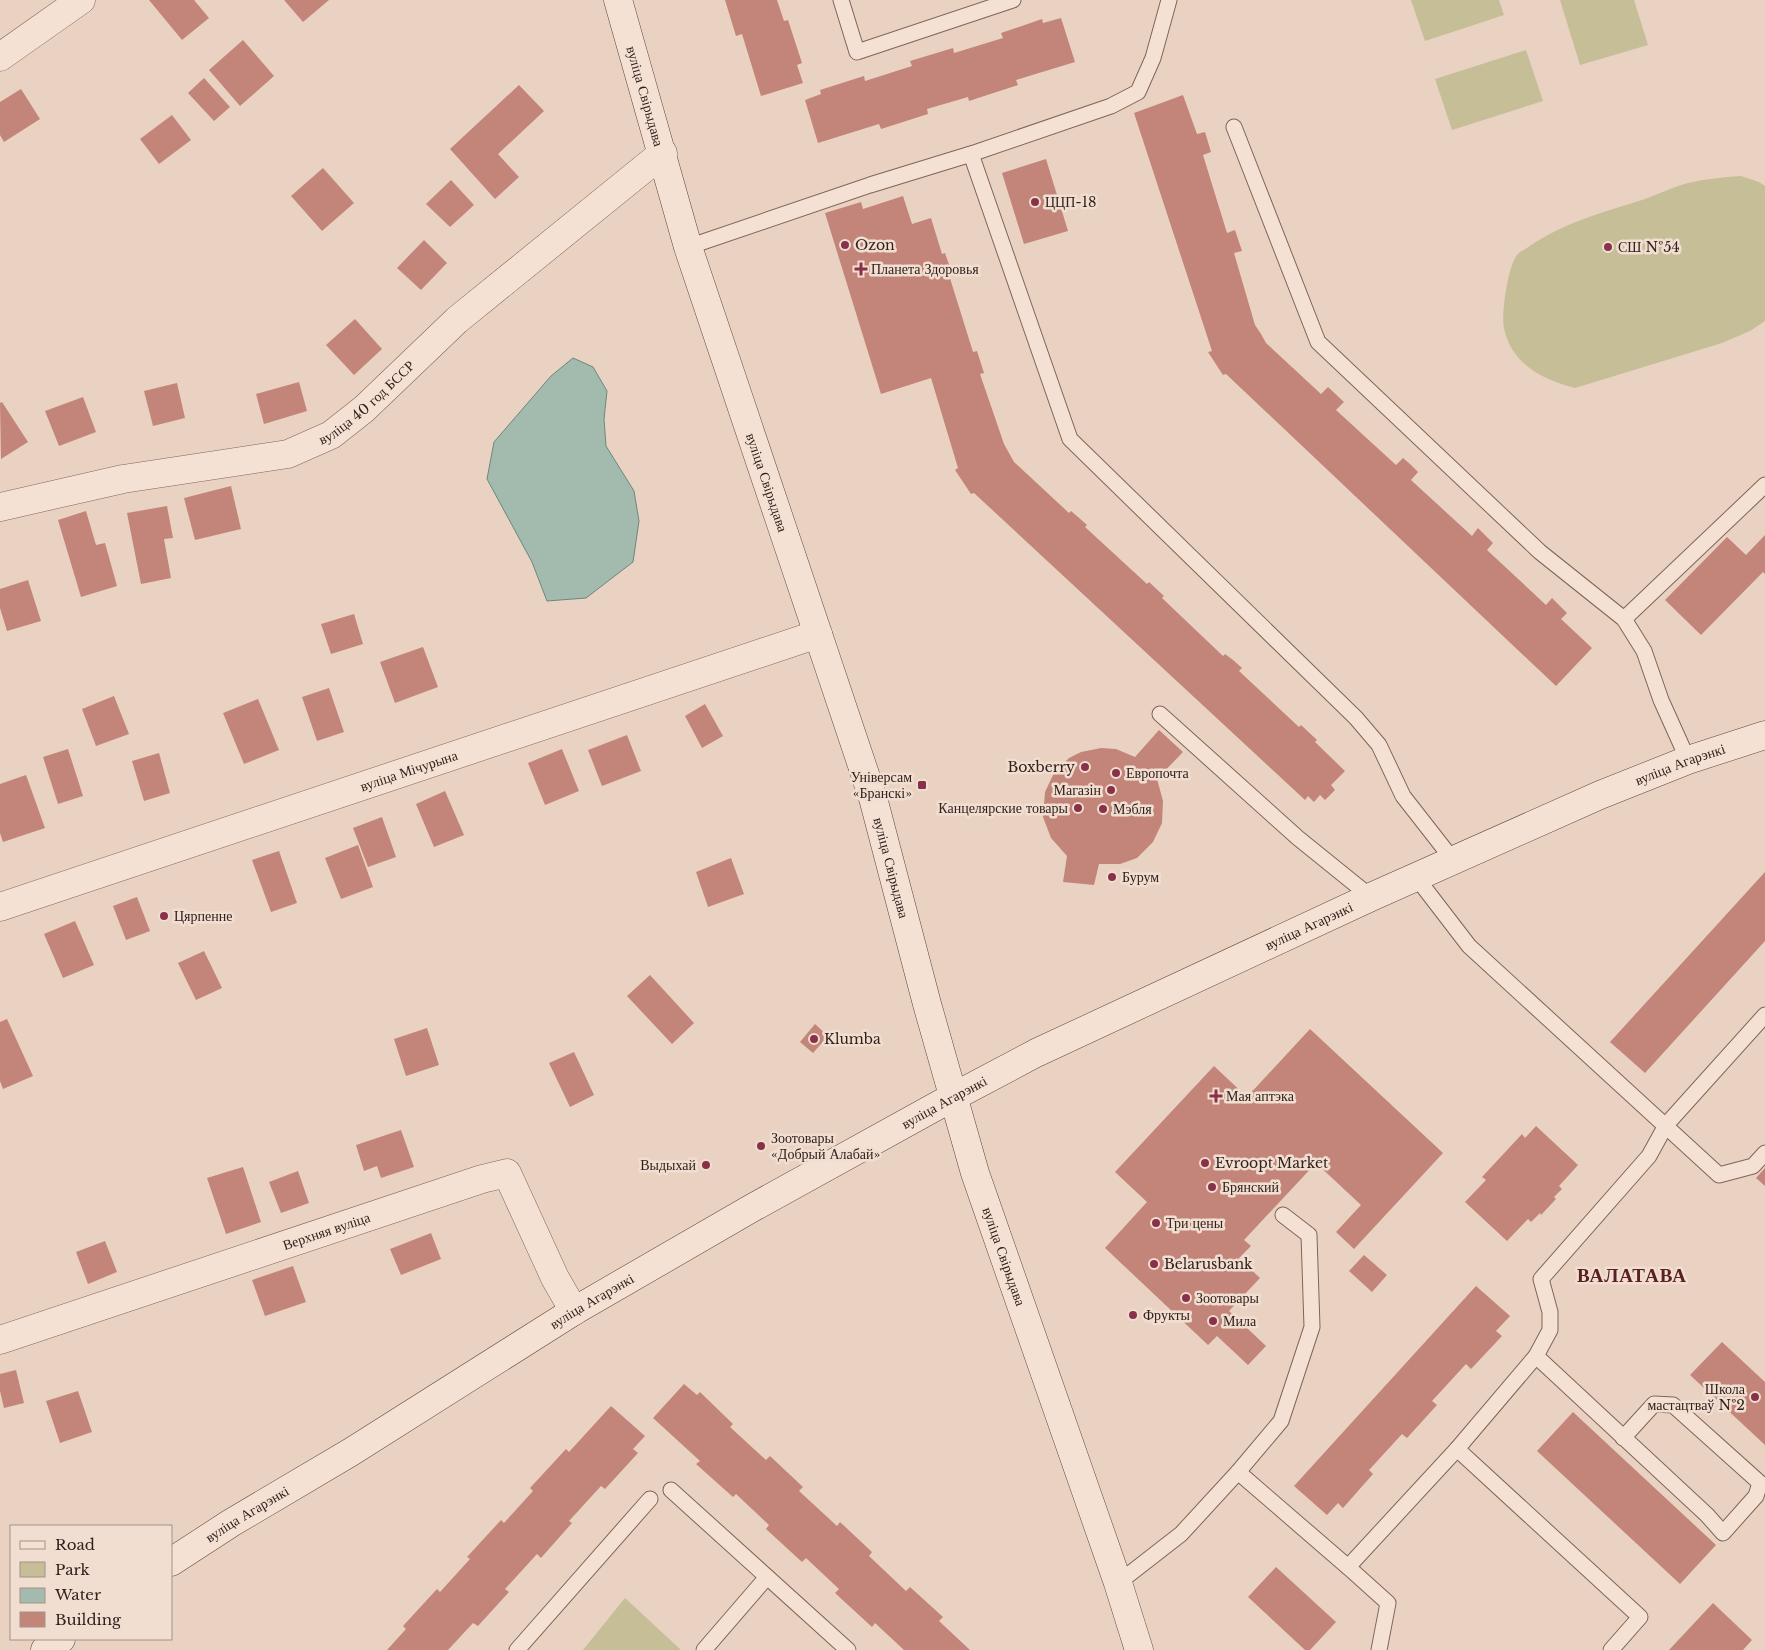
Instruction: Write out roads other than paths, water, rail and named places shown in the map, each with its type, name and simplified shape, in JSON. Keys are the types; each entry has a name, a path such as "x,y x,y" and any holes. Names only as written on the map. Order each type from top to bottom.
{"street":[{"path":"0,57 81,0"},
{"name":"вуліца Свірыдава","path":"618,0 663,153 688,247 872,798 926,1004 984,1199 1118,1583 1139,1650"},
{"name":"вуліца 40 год БССР","path":"0,507 123,478 288,454 331,435 364,409 457,320 663,153"},
{"name":"вуліца Мічурына","path":"0,907 818,634"},
{"name":"вуліца Агарэнкі","path":"172,1561 230,1523 351,1452 574,1311 752,1208 1036,1053 1371,897 1600,795 1688,760 1765,735"},
{"name":"Верхняя вуліца","path":"0,1340 482,1179 507,1173 555,1278 574,1311"},
{"path":"45,1650 60,1640"}],"lane":[{"path":"841,0 857,52 1013,0"},
{"path":"688,247 1111,106 1138,92 1153,58 1169,0"},
{"path":"1234,127 1318,342 1540,552 1624,619 1644,651 1661,700 1688,760"},
{"path":"971,154 1070,439 1356,718 1379,745 1403,796 1453,860"},
{"path":"1624,619 1765,485"},
{"path":"1160,714 1298,838 1371,897"},
{"path":"1416,877 1469,946 1719,1175 1752,1166 1765,1152"},
{"path":"1348,1567 1457,1448 1536,1356 1550,1330 1550,1312 1541,1279 1649,1156 1666,1125 1765,1015"},
{"path":"1118,1583 1181,1534 1238,1472 1281,1421 1312,1327 1308,1235 1283,1215"},
{"path":"1536,1356 1623,1438 1707,1515 1723,1533 1756,1496 1760,1483 1673,1405 1654,1404 1623,1438"},
{"path":"1457,1448 1640,1617 1610,1650"},
{"path":"1238,1472 1388,1603 1379,1650"},
{"path":"672,1490 848,1650"},
{"path":"517,1650 650,1499"},
{"path":"704,1650 767,1577"}],"water":[{"path":"573,358 593,367 607,391 604,419 606,446 634,491 639,521 633,562 586,598 547,601 532,562 487,479 494,442 551,376"}],"place":[{"name":"ЦЦП-18","path":"1035,202"},
{"name":"Ozon","path":"845,245"},
{"name":"СШ №54","path":"1608,247"},
{"name":"Планета Здоровья","path":"861,269"},
{"name":"Boxberry","path":"1085,767"},
{"name":"Европочта","path":"1116,773"},
{"name":"Універсам «Бранскі»","path":"922,785"},
{"name":"Магазін","path":"1111,790"},
{"name":"Канцелярские товары","path":"1078,808"},
{"name":"Мэбля","path":"1103,809"},
{"name":"Бурум","path":"1112,877"},
{"name":"Цярпенне","path":"164,916"},
{"name":"Klumba","path":"814,1039"},
{"name":"Мая аптэка","path":"1216,1096"},
{"name":"Зоотовары «Добрый Алабай»","path":"761,1146"},
{"name":"Evroopt Market","path":"1205,1163"},
{"name":"Выдыхай","path":"706,1165"},
{"name":"Брянский","path":"1212,1187"},
{"name":"Три цены","path":"1156,1223"},
{"name":"Belarusbank","path":"1154,1264"},
{"name":"Зоотовары","path":"1186,1298"},
{"name":"Фрукты","path":"1133,1315"},
{"name":"Мила","path":"1213,1321"},
{"name":"Школа мастацтваў №2","path":"1755,1397"}],"district":[{"name":"ВАЛАТАВА","path":"1632,1275"}]}
